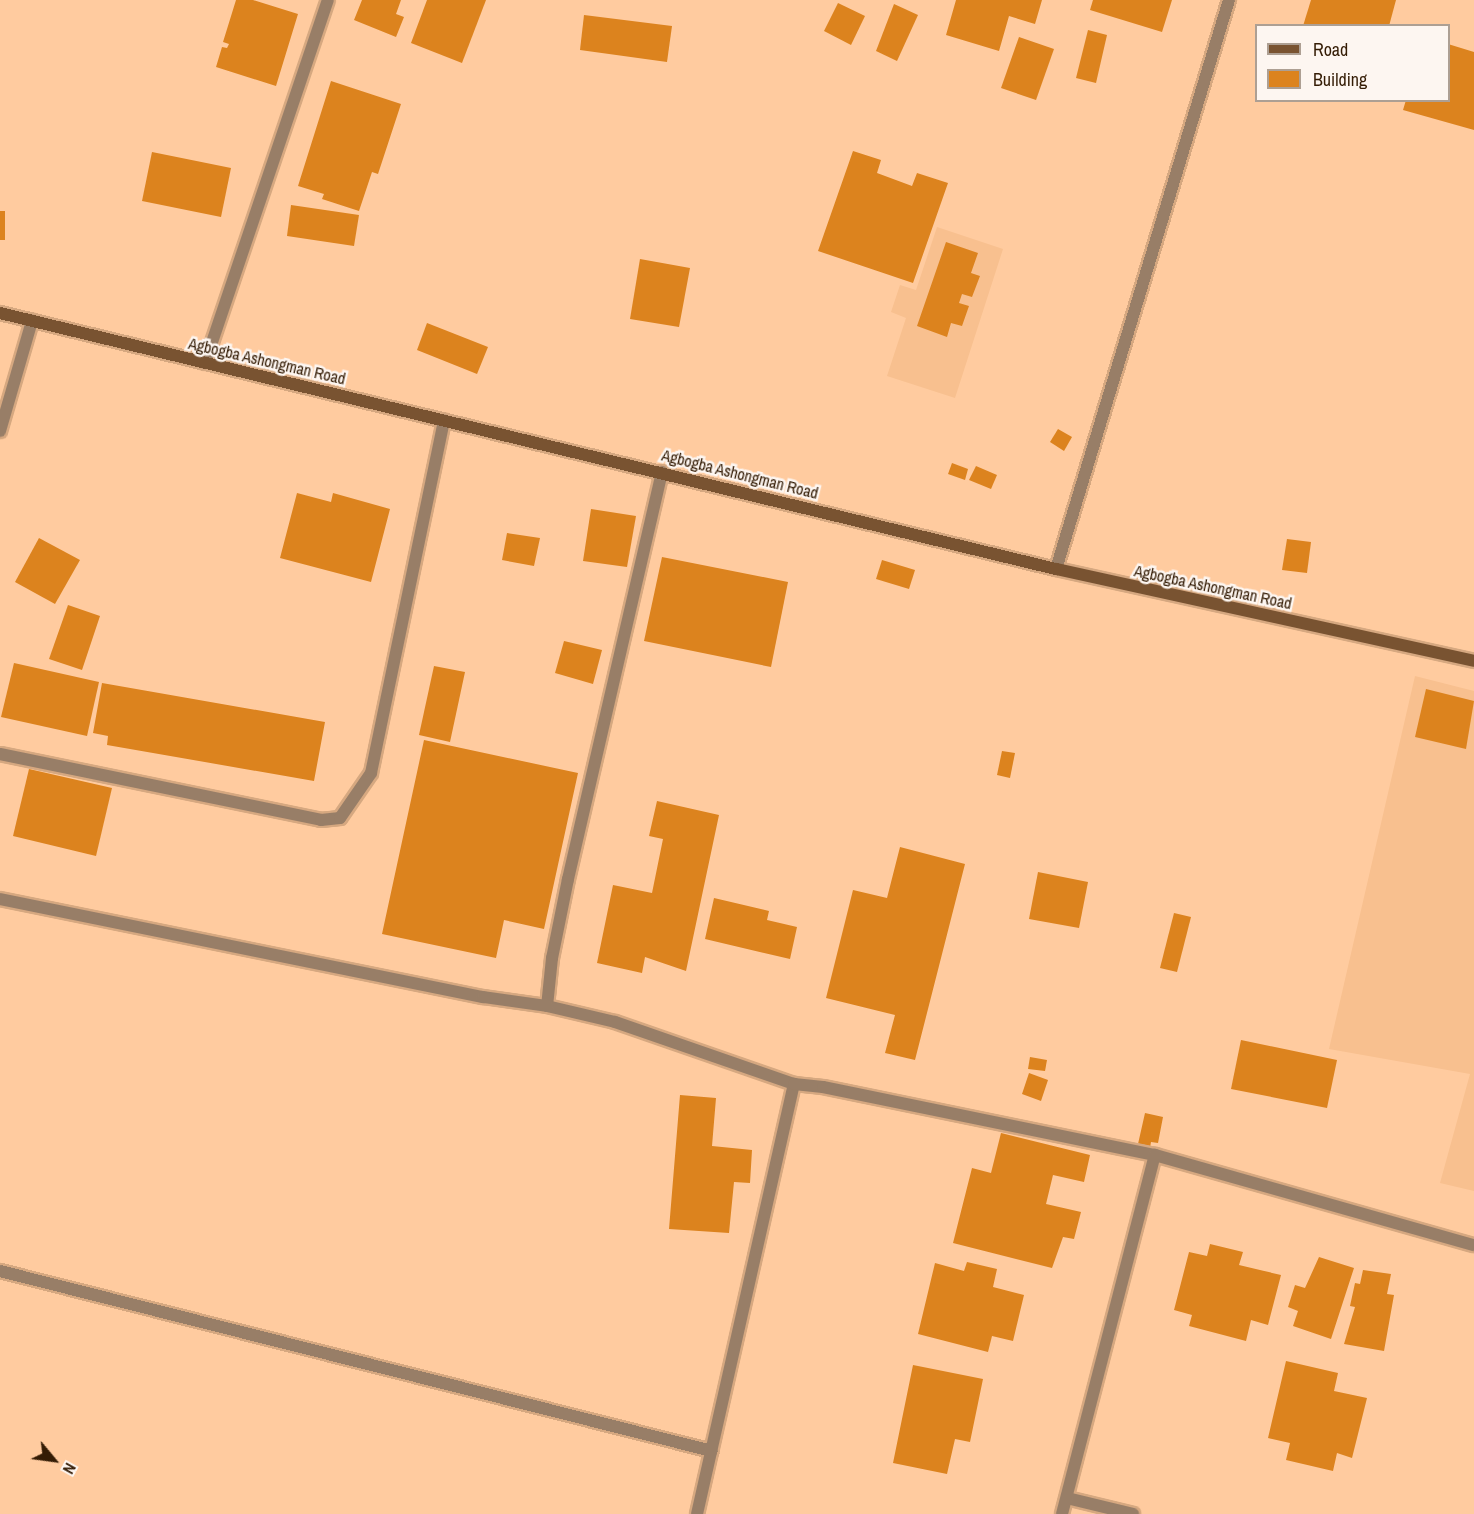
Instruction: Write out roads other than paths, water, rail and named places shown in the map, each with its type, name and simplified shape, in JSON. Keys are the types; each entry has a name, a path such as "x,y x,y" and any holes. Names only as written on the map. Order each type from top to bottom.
{"street":[{"path":"205,363 328,0"},
{"path":"1056,569 1229,0"},
{"name":"Agbogba Ashongman Road","path":"0,313 1056,569 1474,661"},
{"path":"0,431 32,321"},
{"path":"0,754 321,820 340,818 371,773 444,420"},
{"path":"547,1006 552,958 568,879 662,472"},
{"path":"0,899 547,1006 615,1022 794,1084 823,1087 1155,1155 1474,1245"},
{"path":"697,1514 794,1084"},
{"path":"1062,1514 1155,1155"},
{"path":"0,1271 712,1451"},
{"path":"1067,1498 1133,1514"}]}
